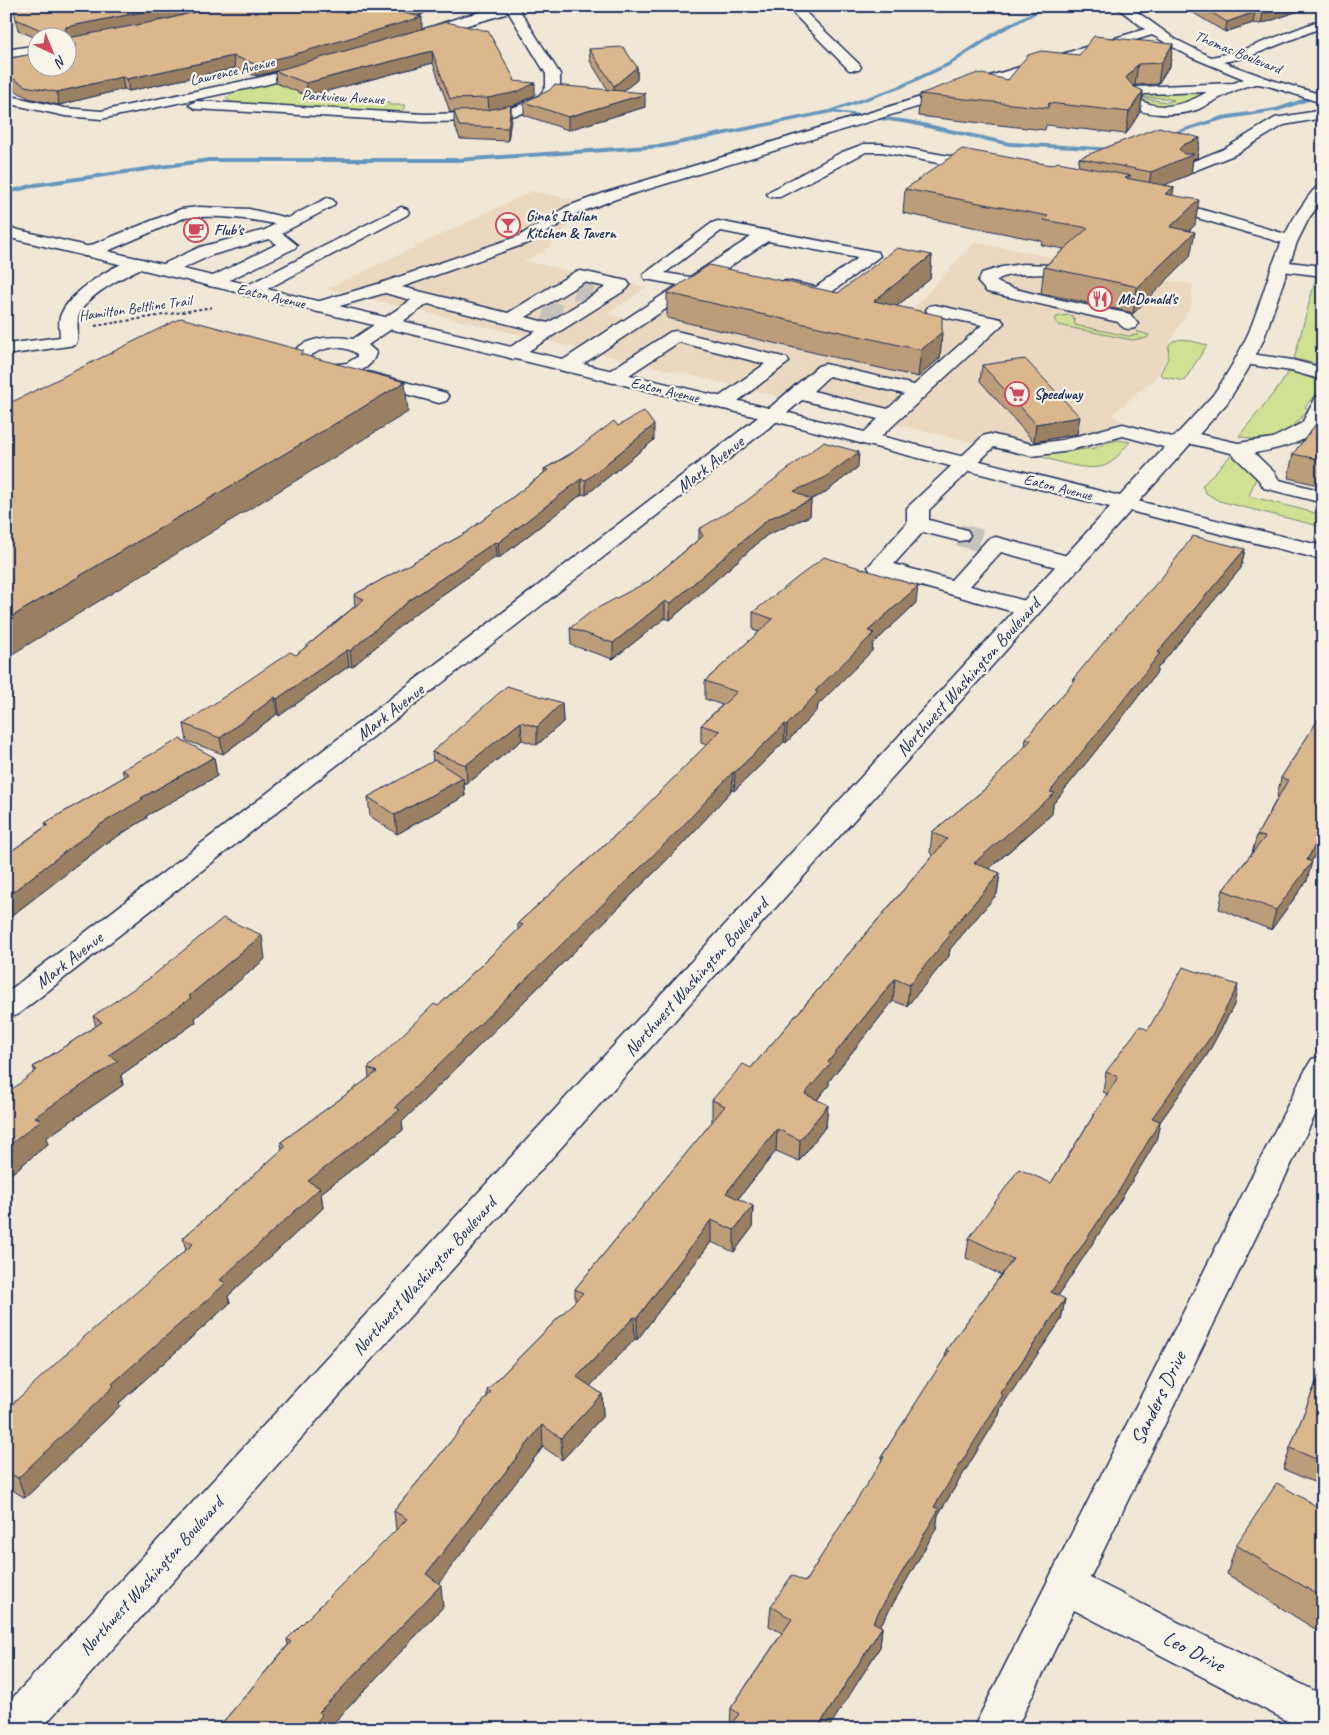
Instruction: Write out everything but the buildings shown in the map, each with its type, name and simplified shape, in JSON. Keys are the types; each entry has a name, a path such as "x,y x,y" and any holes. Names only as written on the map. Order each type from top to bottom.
{"street":[{"path":"792,6 854,67"},
{"name":"Thomas Boulevard","path":"1121,6 1176,45 1209,61 1258,79 1323,99"},
{"path":"407,40 511,7"},
{"name":"Parkview Avenue","path":"160,103 424,118 489,117 523,109 545,98 553,86 553,74 511,7"},
{"path":"1209,61 1243,54 1323,23"},
{"path":"319,307 384,288 525,239 572,210 610,196 1156,30"},
{"path":"6,54 28,51"},
{"name":"Lawrence Avenue","path":"160,103 264,81 328,64"},
{"path":"1235,87 1140,90 1132,101 1145,108 1167,110 1193,106 1212,95 1235,87 1258,79"},
{"path":"6,99 83,115 101,115 160,103"},
{"path":"1186,170 1229,152 1280,121 1323,114"},
{"path":"776,194 845,156 864,148 882,148 999,170"},
{"name":"Northwest Washington Boulevard","path":"13,1729 1220,398 1237,375 1245,359 1307,207 1323,188"},
{"path":"1179,192 1291,247 1323,271"},
{"path":"1147,198 1291,247"},
{"path":"166,270 206,251 271,232 327,203"},
{"path":"90,252 181,214 199,212 248,214 290,223"},
{"path":"259,293 400,212"},
{"path":"693,283 651,275 718,226 872,256 819,293 771,282"},
{"name":"Eaton Avenue","path":"6,232 773,415 1323,553"},
{"path":"215,282 288,245 271,232"},
{"path":"567,366 764,236"},
{"path":"6,350 69,341 70,317 83,298 106,280 137,263"},
{"path":"1016,294 1010,288 1015,280 1045,269 1018,269 1000,272 988,277 987,282 993,288 1016,294 1124,318 1129,324"},
{"path":"712,270 732,274"},
{"path":"384,288 552,329"},
{"path":"356,345 425,298"},
{"path":"511,319 569,301 552,329 513,353"},
{"path":"867,439 995,322 935,310"},
{"path":"613,377 676,336 780,362 723,403"},
{"path":"281,354 299,360 305,350 323,344 340,343 356,345 367,352 364,361 349,368 332,370 439,397"},
{"path":"6,358 31,347"},
{"path":"1245,359 1292,366 1323,374"},
{"name":"Mark Avenue","path":"6,1008 773,415 826,370 918,392"},
{"path":"799,393 891,416"},
{"path":"1029,610 879,567 918,524 918,508 967,464 990,440 1032,450 1063,446 1123,430 1238,449 1278,443 1310,427 1321,405"},
{"path":"1238,449 1267,476 1271,484 1323,497"},
{"path":"918,524 959,535"},
{"path":"956,588 990,543 1071,564"},
{"name":"Sanders Drive","path":"994,1729 1323,1067"},
{"name":"Leo Drive","path":"1065,1585 1323,1717"}],"path":[{"name":"Hamilton Beltline Trail","path":"69,329 183,313 259,293"}],"shaded area":[{"path":"532,191 598,205 580,213 545,251 524,261 647,287 607,314 647,323 706,285 895,327 975,242 1193,285 1191,306 1171,340 1166,357 1157,376 1112,415 1124,422 1095,448 1038,458 327,289"}],"green space":[{"path":"280,81 291,89 317,100 346,97 363,102 389,102 389,105 406,105 400,113 234,105 226,98 236,91"},
{"path":"1210,91 1176,106 1169,107 1140,102 1140,98 1167,102 1174,100 1140,97 1146,92"},
{"path":"1318,270 1323,271 1323,365 1294,359"},
{"path":"1069,315 1074,318 1075,325 1128,336 1138,335 1136,331 1149,335 1147,338 1132,340 1058,325 1055,321 1056,317"},
{"path":"1183,339 1207,345 1184,381 1164,377 1160,374 1168,358 1169,345 1173,341"},
{"path":"1288,372 1301,374 1320,382 1321,387 1305,407 1308,409 1293,426 1279,437 1262,440 1239,436 1281,384"},
{"path":"1118,440 1130,442 1114,460 1101,467 1082,467 1035,455 1096,448 1105,443"},
{"path":"1233,453 1263,478 1256,478 1249,496 1323,515 1323,527 1219,501 1206,493 1202,486"}],"waterway":[{"path":"6,193 35,185 209,160 457,160 663,146 830,111 900,87 949,64 999,31 1032,14 1042,6"},
{"path":"1163,136 1222,118 1277,110 1323,94"},
{"path":"833,112 909,122 1010,144 1116,150"}],"tunnel":[{"path":"575,290 596,295"},
{"path":"544,310 566,314"},
{"path":"959,535 983,541"}],"place":[{"name":"Gina's Italian Kitchen & Tavern","path":"508,225"},
{"name":"Flub's","path":"196,230"},
{"name":"McDonald's","path":"1100,299"},
{"name":"Speedway","path":"1017,394"}]}
